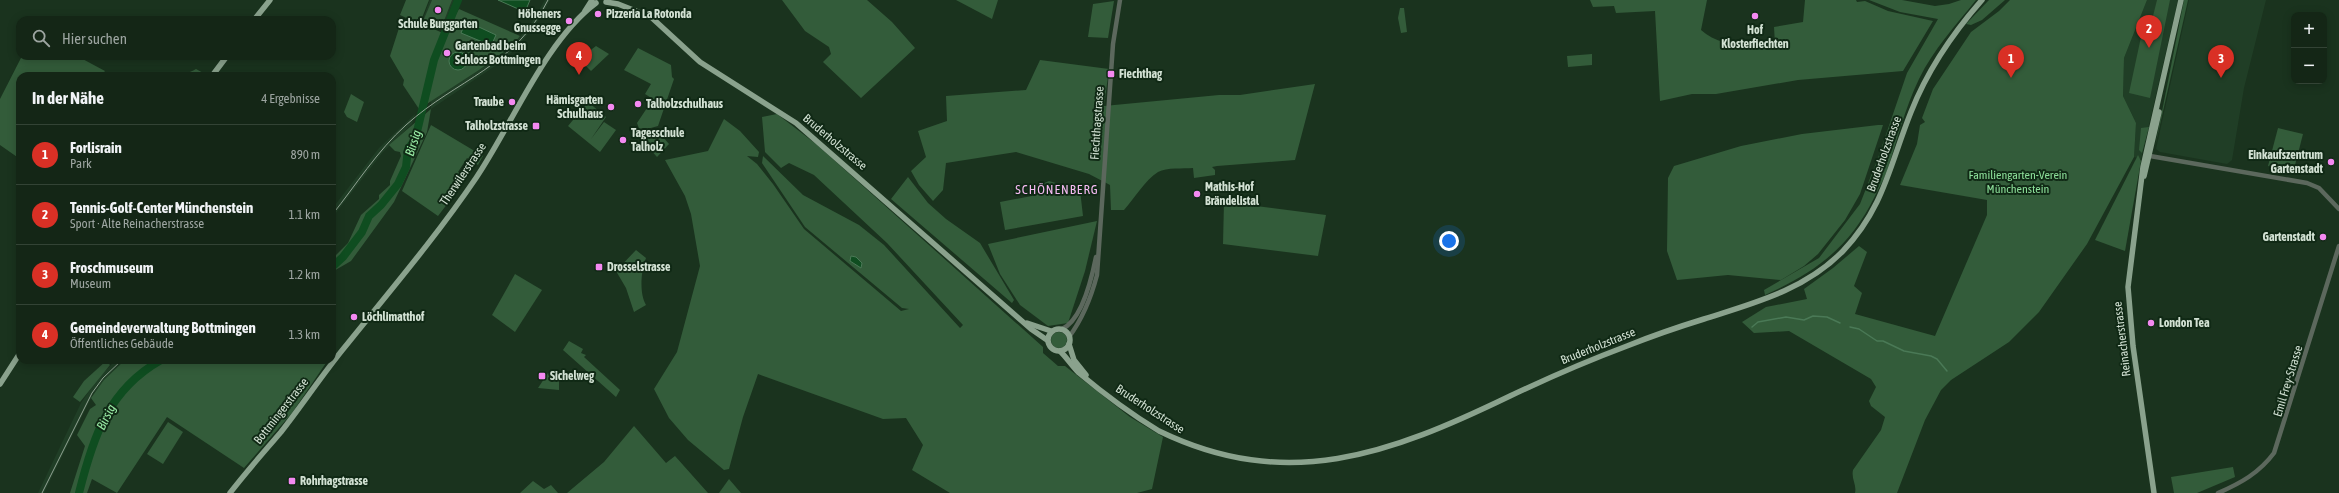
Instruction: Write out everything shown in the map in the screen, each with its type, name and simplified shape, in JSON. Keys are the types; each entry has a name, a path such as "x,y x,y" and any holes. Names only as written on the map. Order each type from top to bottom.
{"main road":[{"path":"257,16 270,0"},
{"name":"Bruderholzstrasse","path":"612,0 618,4"},
{"name":"Bruderholzstrasse","path":"1316,468 1347,463 1402,446 1578,365 1647,338 1765,299 1812,276 1841,253 1868,219 1885,188 1910,113 1924,80 1946,44 1982,0"},
{"name":"Reinacherstrasse","path":"2154,493 2128,303 2130,263 2142,183 2161,103 2160,94 2181,0"},
{"name":"Bruderholzstrasse","path":"593,1 606,1 618,4 654,19 700,62 796,123 1022,321 1047,340 1050,348 1060,351 1079,372 1092,383 1158,430 1202,452 1265,467 1310,468"},
{"name":"Therwilerstrasse","path":"349,342 476,178 543,66 593,1"},
{"path":"215,72 224,60"},
{"name":"Bruderholzstrasse","path":"1022,321 1052,331 1062,329"},
{"path":"1062,329 1069,337"},
{"path":"1047,340 1052,331"},
{"name":"Bruderholzstrasse","path":"1069,337 1069,344 1074,360 1092,383"},
{"name":"Bottmingerstrasse","path":"336,359 349,342"},
{"path":"1060,351 1069,344"},
{"path":"0,384 16,358"},
{"name":"Bottmingerstrasse","path":"230,493 280,432 332,364"}],"street":[{"name":"Fiechthagstrasse","path":"1062,329 1072,320 1082,304 1089,287 1098,247 1113,44 1120,0"},
{"path":"2148,156 2307,182 2319,188 2339,209"},
{"name":"Emil Frey-Strasse","path":"2218,493 2248,479 2261,469 2274,453 2339,246"},
{"name":"Fiechthagstrasse","path":"1069,337 1085,313 1092,295 1099,262 1098,247"}],"shaded area":[{"name":"Schule Burggarten","path":"430,0 454,0 442,29 422,21"},
{"path":"498,0 530,0 525,12"},
{"path":"545,0 550,0 541,17 517,48 498,64 431,109 431,101 479,70 508,49 509,46 513,45 532,22"},
{"path":"2147,0 2178,0 2141,159 2134,157 2136,123 2123,96 2124,58"},
{"path":"2189,0 2266,0 2244,88 2232,160 2227,164 2160,152 2156,149"},
{"path":"466,21 496,35 491,46 488,45 488,49 481,49 481,44 485,43 461,33"},
{"path":"454,52 462,52 467,57 465,68 462,70 454,70 449,65 449,57"},
{"path":"415,114 412,124 383,152 336,213 336,204 379,148"},
{"path":"851,256 856,257 862,263 861,268 850,261"},
{"path":"112,364 121,364 93,394 44,493 38,493 81,403 99,377"}],"green space":[{"name":"Gartenbad beim Schloss Bottmingen","path":"406,0 429,0 420,23 445,34 459,9 520,36 513,45 509,46 508,49 479,70 419,109 403,85 404,80 390,56 399,28 412,30 413,21 400,15"},
{"name":"Schule Burggarten","path":"432,0 452,0 442,26 424,19"},
{"path":"782,0 867,0 892,22 915,48 861,98 823,62 831,54 829,47 805,31"},
{"path":"956,0 998,0 992,19"},
{"path":"1590,0 1707,0 1701,30 1708,36 1726,43 1746,45 1775,44 1774,27 1803,22 1805,0 1865,1 1888,11 1933,21 1903,71 1798,80 1716,94 1692,94 1660,101 1655,11 1616,13 1614,6 1593,7"},
{"path":"1869,0 1902,0 1935,6 1961,0 1976,0 1945,38 1919,79 1902,124 1886,174 1865,214 1854,230 1843,244 1816,267 1765,295 1764,290 1819,258 1860,204 1878,158 1907,73 1938,19 1900,12"},
{"path":"1989,0 2005,0 1982,20 1971,25 1966,24"},
{"name":"Familiengarten-Verein Münchenstein","path":"2010,0 2147,0 2124,58 2123,96 2136,123 2134,157 2087,244 2039,312 2009,342 1951,380 1941,390 1925,420 1897,493 1855,493 1853,470 1881,430 1885,417 1871,406 1869,401 1876,387 1871,379 1789,331 1754,333 1742,322 1766,307 1807,299 1804,289 1833,268 1859,246 1867,252 1854,286 1862,293 1855,314 1935,336 1987,215 1987,200 1900,185 1917,144 1920,125 1925,122 1922,118 1933,89 1971,32 1999,11"},
{"path":"2157,0 2170,0 2150,98 2129,93 2144,23 2151,24"},
{"path":"2184,0 2188,0 2155,147"},
{"path":"1114,1 1108,38 1088,37 1093,4"},
{"path":"1400,8 1404,8 1407,32 1401,33 1398,18"},
{"path":"596,46 609,54 591,71 579,59"},
{"path":"638,48 671,65 672,77 674,79 658,126 640,131 637,123 653,99 645,94 651,84 624,70"},
{"path":"1592,54 1592,65 1568,67 1567,56"},
{"path":"20,60 84,60 105,71 16,72 16,156 0,145 0,99"},
{"path":"1040,60 1109,69 1104,106 1219,95 1240,95 1315,84 1295,160 1217,166 1212,167 1215,170 1215,175 1194,178 1193,168 1162,170 1153,175 1124,210 1111,210 1110,185 1089,174 1016,152 946,163 943,190 933,201 919,185 911,171 926,157 918,131 947,121 946,96 1026,90"},
{"path":"196,69 202,72 190,72"},
{"path":"351,94 364,102 357,122 347,117 344,112"},
{"path":"588,102 606,117 591,139 604,122 616,130 600,152 568,126"},
{"path":"431,109 427,132 394,202 351,261 336,270 336,255 348,243 361,215 379,199 379,195 390,185 390,181 401,156 400,152 395,151 389,145"},
{"path":"777,114 816,144 1043,347 1043,353 1058,366 1065,366 1130,417 1163,437 1152,489 1137,493 950,493 912,470 923,445 906,418 883,419 758,374 743,417 729,469 724,470 688,440 669,418 654,389 677,352 700,266 691,214 685,196 665,160 708,151 724,119 740,131 759,152 758,157 747,156 757,164 773,184 804,229 901,311 909,309 902,308 805,227 762,163 763,156 803,195 859,225 884,245 960,328 963,325 887,243 814,175 789,163 781,168 765,152 762,117"},
{"path":"431,125 483,156 478,165 467,158 458,172 467,178 438,216 402,191"},
{"path":"1883,125 1860,194 1845,220 1818,254 1804,266 1781,280 1728,275 1677,280 1667,251 1668,178 1674,166 1741,146 1802,134"},
{"path":"2149,127 2142,153 2139,150 2141,128"},
{"path":"2278,128 2303,134 2293,173 2268,166"},
{"path":"656,129 669,144 657,157 643,141"},
{"path":"2138,155 2141,161 2125,251 2095,240"},
{"path":"908,177 928,203 946,219 980,243 1014,300 1012,303 891,199"},
{"path":"1049,181 1080,190 1083,216 1005,230 1000,202 1037,195 1040,185"},
{"path":"1224,202 1326,215 1318,256 1223,244"},
{"path":"1097,221 1085,271 1068,323 1048,326 1020,305 1000,274 988,244"},
{"path":"636,250 646,258 643,269 642,294 646,305 634,312 626,288 616,271"},
{"path":"515,274 542,290 515,332 492,315"},
{"path":"1056,332 1062,332 1067,337 1065,346 1062,348 1056,348 1051,343 1051,337"},
{"path":"569,341 583,349 581,353 586,355 584,357 620,390 616,397 563,350"},
{"path":"103,364 110,365 80,402 73,397 84,381"},
{"path":"121,364 325,364 292,413 244,468 167,417 117,493 92,479 87,493 70,493 85,446 77,435 90,409 96,405 91,398 104,380"},
{"path":"554,371 559,380 559,390 538,388 548,373"},
{"path":"168,422 183,432 163,464 147,454"},
{"path":"634,426 666,463 675,456 708,493 567,493 604,462"},
{"path":"2233,467 2235,477 2197,493 2174,493 2171,477"},
{"path":"729,479 741,493 719,493"},
{"path":"533,481 544,489 551,485 558,493 520,493"}],"waterway":[{"name":"Birsig","path":"336,263 343,257 362,232 369,216 381,205 398,184 406,167 408,149 415,140 434,60 458,0"},
{"path":"1752,327 1758,322 1786,317 1804,320 1813,316 1827,317 1840,323"},
{"path":"1850,327 1859,329 1877,341 1883,341 1904,351 1931,356 1937,359 1947,371"},
{"name":"Birsig","path":"79,493 84,472 97,434 115,400 143,372 155,364"}],"tram line":[{"path":"336,210 376,157 395,135 425,109 502,57 535,23 548,0"},
{"path":"42,493 92,393 103,378 118,364"}],"place":[{"name":"Schule Burggarten","path":"438,10"},
{"name":"Pizzeria La Rotonda","path":"598,14"},
{"name":"Hof Klosterfiechten","path":"1755,16"},
{"name":"Höheners Gnussegge","path":"569,21"},
{"name":"Tennis-Golf-Center Münchenstein","path":"2149,48"},
{"name":"Gartenbad beim Schloss Bottmingen","path":"447,53"},
{"name":"Fiechthag","path":"1111,74"},
{"name":"Gemeindeverwaltung Bottmingen","path":"579,75"},
{"name":"Forlisrain","path":"2011,78"},
{"name":"Froschmuseum","path":"2221,78"},
{"name":"Traube","path":"512,102"},
{"name":"Talholzschulhaus","path":"638,104"},
{"name":"Hämisgarten Schulhaus","path":"611,107"},
{"name":"Talholzstrasse","path":"536,126"},
{"name":"Tagesschule Talholz","path":"623,140"},
{"name":"Einkaufszentrum Gartenstadt","path":"2331,162"},
{"name":"Mathis-Hof Brändelistal","path":"1197,194"},
{"name":"Gartenstadt","path":"2323,237"},
{"name":"Drosselstrasse","path":"599,267"},
{"name":"Löchlimatthof","path":"354,317"},
{"name":"London Tea","path":"2151,323"},
{"name":"Sichelweg","path":"542,376"},
{"name":"Rohrhagstrasse","path":"292,481"}],"district":[{"name":"SCHÖNENBERG","path":"1057,189"}]}
